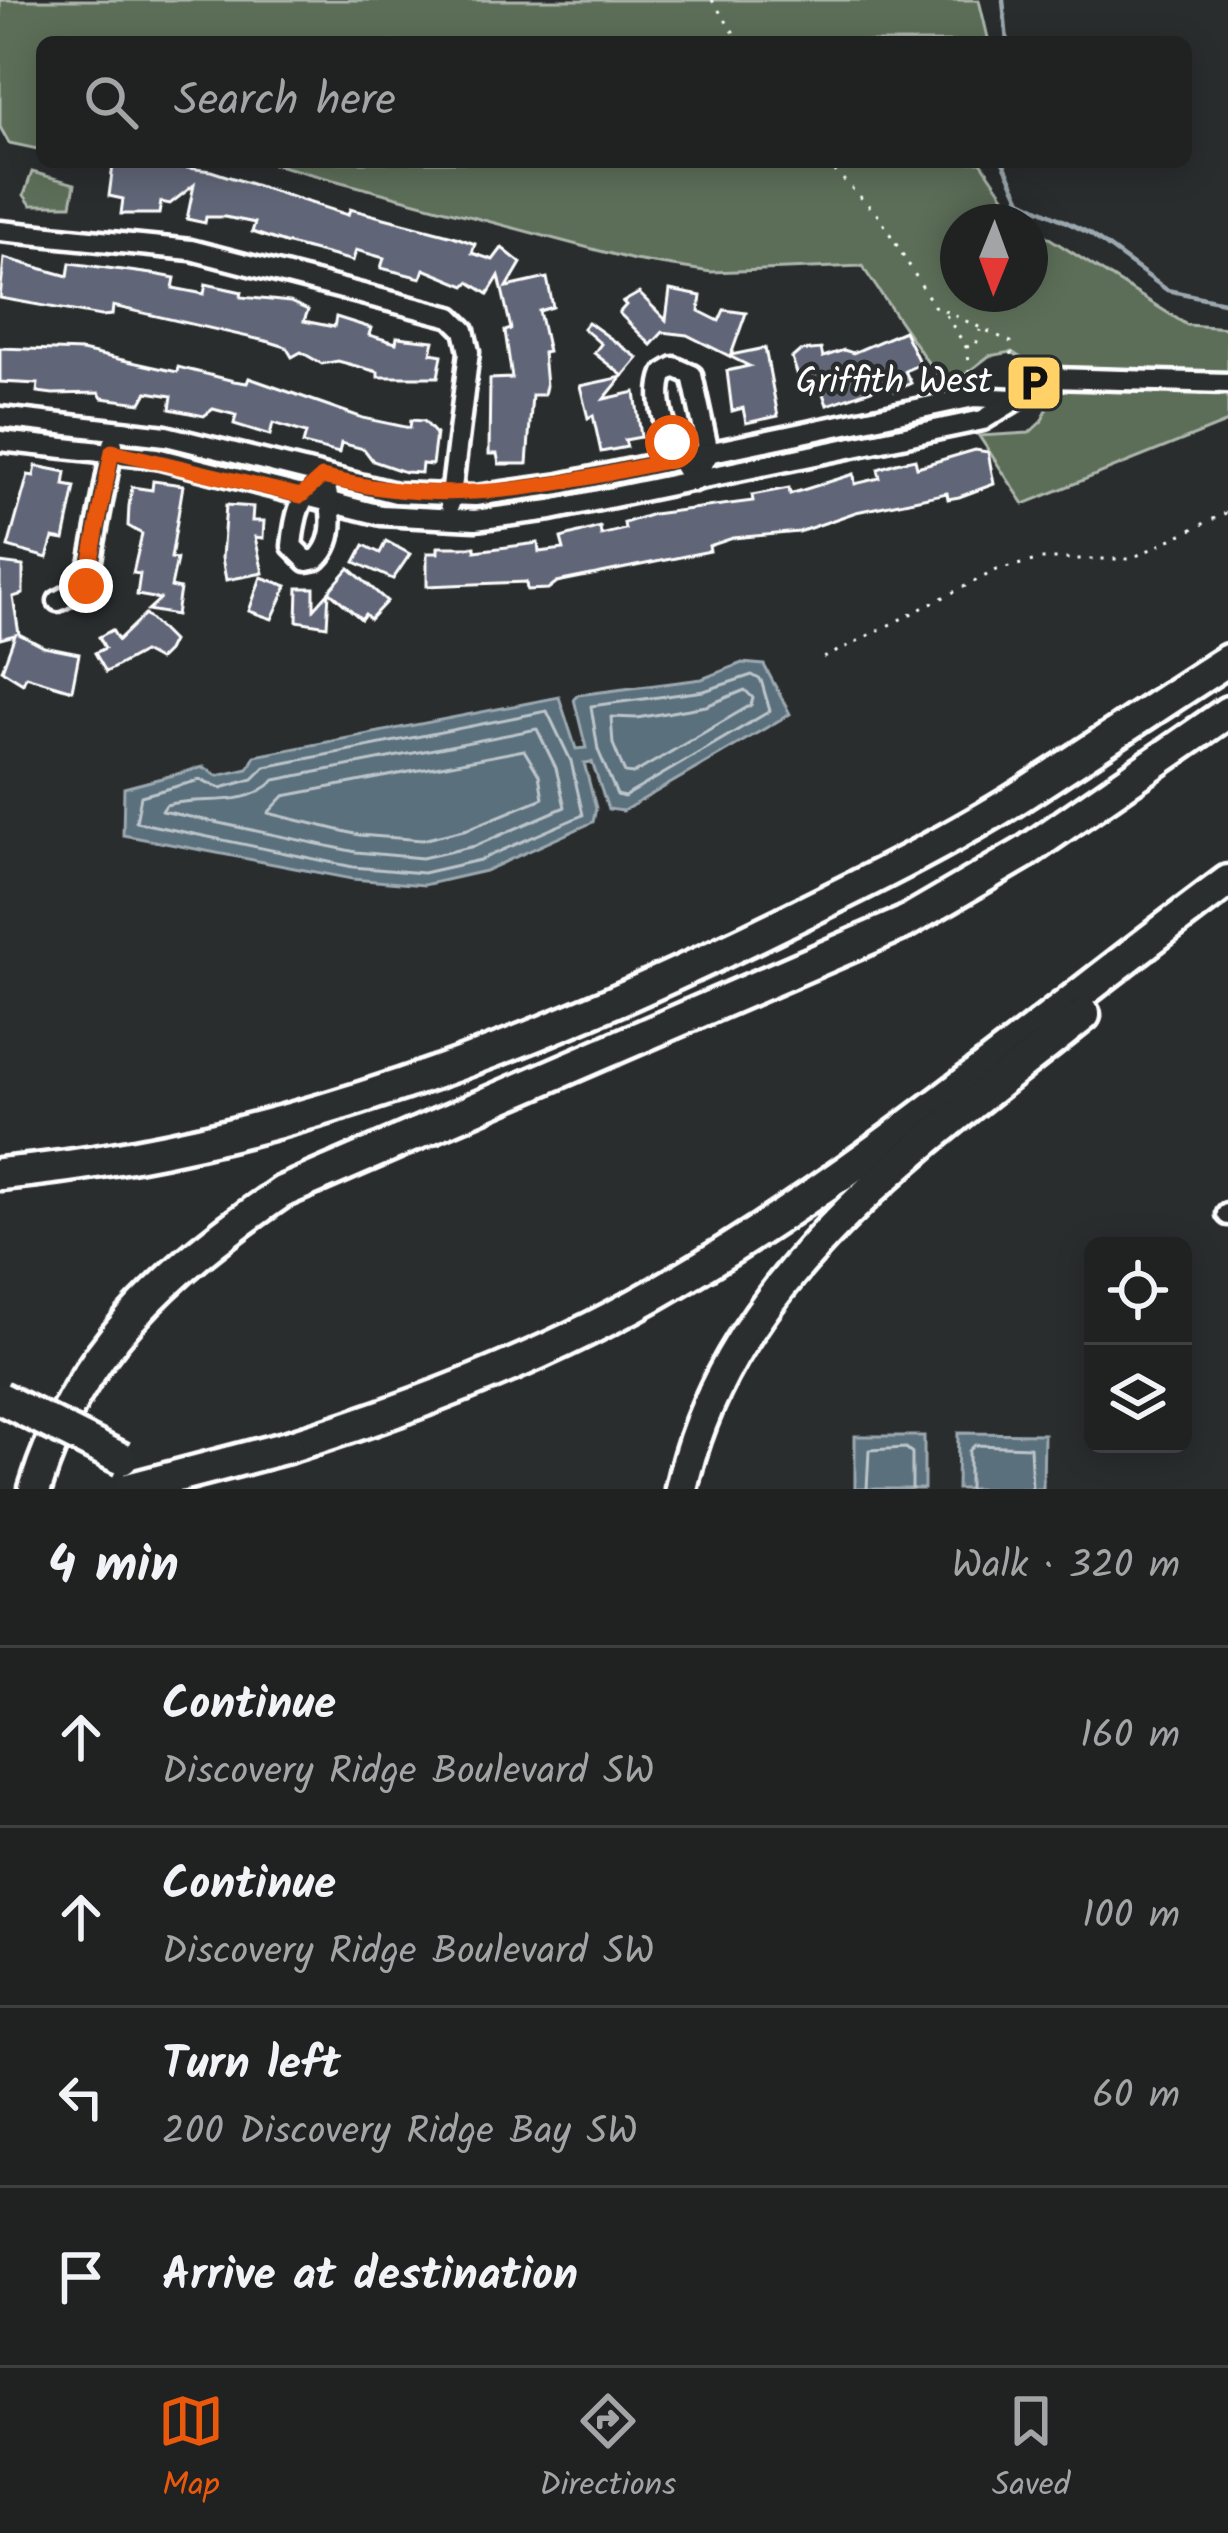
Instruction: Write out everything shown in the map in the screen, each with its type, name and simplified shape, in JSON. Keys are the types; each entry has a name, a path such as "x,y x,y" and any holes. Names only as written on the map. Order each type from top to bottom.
{"highway":[{"path":"0,1174 211,1137 376,1092 529,1039 715,957 864,882 1006,805 1228,660"},
{"path":"35,1489 89,1372 147,1296 202,1247 282,1192 904,923 1024,854 1228,712"},
{"path":"125,1474 288,1447 374,1421 506,1367 672,1285 876,1147 1228,881"},
{"path":"682,1489 711,1399 755,1316 824,1231 981,1097 1228,901"},
{"path":"0,1399 125,1474 170,1489"}],"street":[{"path":"0,231 191,250 451,317 464,330 469,352 449,520"},
{"path":"674,367 692,375 709,453 694,481 676,459 660,383 674,367"},
{"path":"0,441 112,451 333,505 449,520 522,515 983,420 1052,378 1228,383"},
{"path":"0,417 116,427 214,446 395,493 451,496 506,493 974,397 1013,399"},
{"path":"58,601 86,586 116,427"},
{"path":"322,477 333,505 325,552 307,561 292,546 301,496 322,477"}],"path":[{"path":"712,0 736,36"},
{"path":"832,168 878,215 924,294 946,314 966,346 974,397"},
{"path":"946,314 1013,345 1013,399"},
{"path":"966,346 976,345 980,328"},
{"path":"824,658 997,570 1041,559 1130,559 1228,512"}],"green space":[{"path":"0,0 979,0 988,36 36,36 36,149 9,143 0,127"},
{"path":"289,168 985,168 1010,204 940,204 940,312 1048,312 1048,237 1187,325 1228,328 1228,377 1041,371 1012,352 989,356 946,389 862,266 711,272 634,260"},
{"path":"32,172 75,184 71,205 31,205 24,195"},
{"path":"1055,386 1228,392 1228,422 1024,504 979,436 1029,433 1042,421"}],"water":[{"path":"742,663 764,665 790,714 623,811 608,809 592,762 584,763 596,808 593,822 485,871 424,885 352,879 123,835 124,788 204,767 217,776 248,769 255,756 559,697 576,749 586,748 574,699 578,695 702,679"},
{"path":"958,1433 1044,1434 1043,1489 957,1489"},
{"path":"855,1436 924,1436 924,1489 855,1489"}],"building":[{"path":"113,168 211,171 348,215 350,209 453,236 475,244 472,253 493,260 502,248 521,263 507,287 547,278 553,307 539,311 548,352 543,353 546,386 544,395 532,395 527,464 499,464 497,454 489,454 490,379 512,378 505,331 511,329 499,276 488,294 469,282 465,286 424,269 421,278 381,268 384,258 356,250 353,261 285,243 252,232 255,223 225,217 206,217 205,223 187,219 194,185 170,204 161,202 159,214 121,214 123,199 109,196"},
{"path":"4,258 68,276 70,263 175,278 173,288 204,294 206,284 242,292 241,297 290,302 308,310 304,321 334,327 336,317 371,328 369,335 396,343 397,337 434,341 431,353 442,355 438,377 378,377 378,372 338,361 322,364 301,352 292,357 286,347 270,342 113,306 112,315 101,316 0,298"},
{"path":"670,290 701,296 699,311 719,321 724,310 746,313 731,355 765,348 778,416 746,423 743,408 732,411 727,371 749,366 687,335 663,332 651,345 619,313 626,305 623,302 639,293 666,320"},
{"path":"588,322 638,358 623,376 594,353 601,344 583,328"},
{"path":"904,331 920,364 905,371 911,383 895,391 891,383 827,405 819,382 802,388 792,358 800,351 821,349 823,357 844,350 853,353"},
{"path":"0,348 82,351 177,372 178,367 247,383 249,378 363,418 410,428 411,420 424,421 436,434 432,465 422,464 421,473 405,472 373,461 364,449 341,443 339,453 303,444 306,433 273,423 270,435 234,424 236,415 213,409 204,416 170,409 172,396 147,392 141,403 102,398 99,393 37,392 38,384 0,382"},
{"path":"622,377 604,399 635,392 641,437 625,440 627,447 601,452 580,386"},
{"path":"975,450 988,452 994,484 959,497 948,499 947,493 856,512 799,532 733,538 709,546 710,551 557,582 548,589 527,590 526,582 427,586 427,553 438,553 438,547 475,547 475,551 538,543 539,552 564,549 561,538 600,527 601,535 625,529 624,523 653,514 753,501 752,495 789,488 790,494 854,474 855,484 880,478 878,469 896,463 915,459 917,467"},
{"path":"36,466 66,472 64,485 75,487 64,540 53,538 47,558 8,547 28,475 34,476"},
{"path":"153,481 183,485 171,558 177,559 171,587 180,589 176,615 148,610 160,599 137,595 140,574 133,573 142,534 128,526 132,487 152,490"},
{"path":"226,505 253,507 252,521 264,521 263,538 255,537 263,573 226,580 222,558"},
{"path":"386,541 410,554 393,579 355,562 364,545 380,553"},
{"path":"0,563 23,566 23,594 13,597 19,634 44,647 79,654 72,690 26,676 23,683 2,670 15,635 0,639"},
{"path":"349,568 387,601 370,619 365,614 361,619 329,591"},
{"path":"261,577 287,586 272,619 249,611"},
{"path":"298,588 314,588 314,609 329,592 327,626 297,621"},
{"path":"145,614 172,641 167,651 158,660 143,652 106,672 95,653 105,648 99,637 112,630 118,640"}],"waterway":[{"path":"1003,0 1006,36"},
{"path":"1006,168 1021,200 1089,233 1167,290 1228,303"}],"place":[{"name":"Griffith West","path":"1034,383"}],"route":[{"path":"86,586 112,451 208,470 301,496 322,477 395,493 478,496 676,459 672,442"}]}
